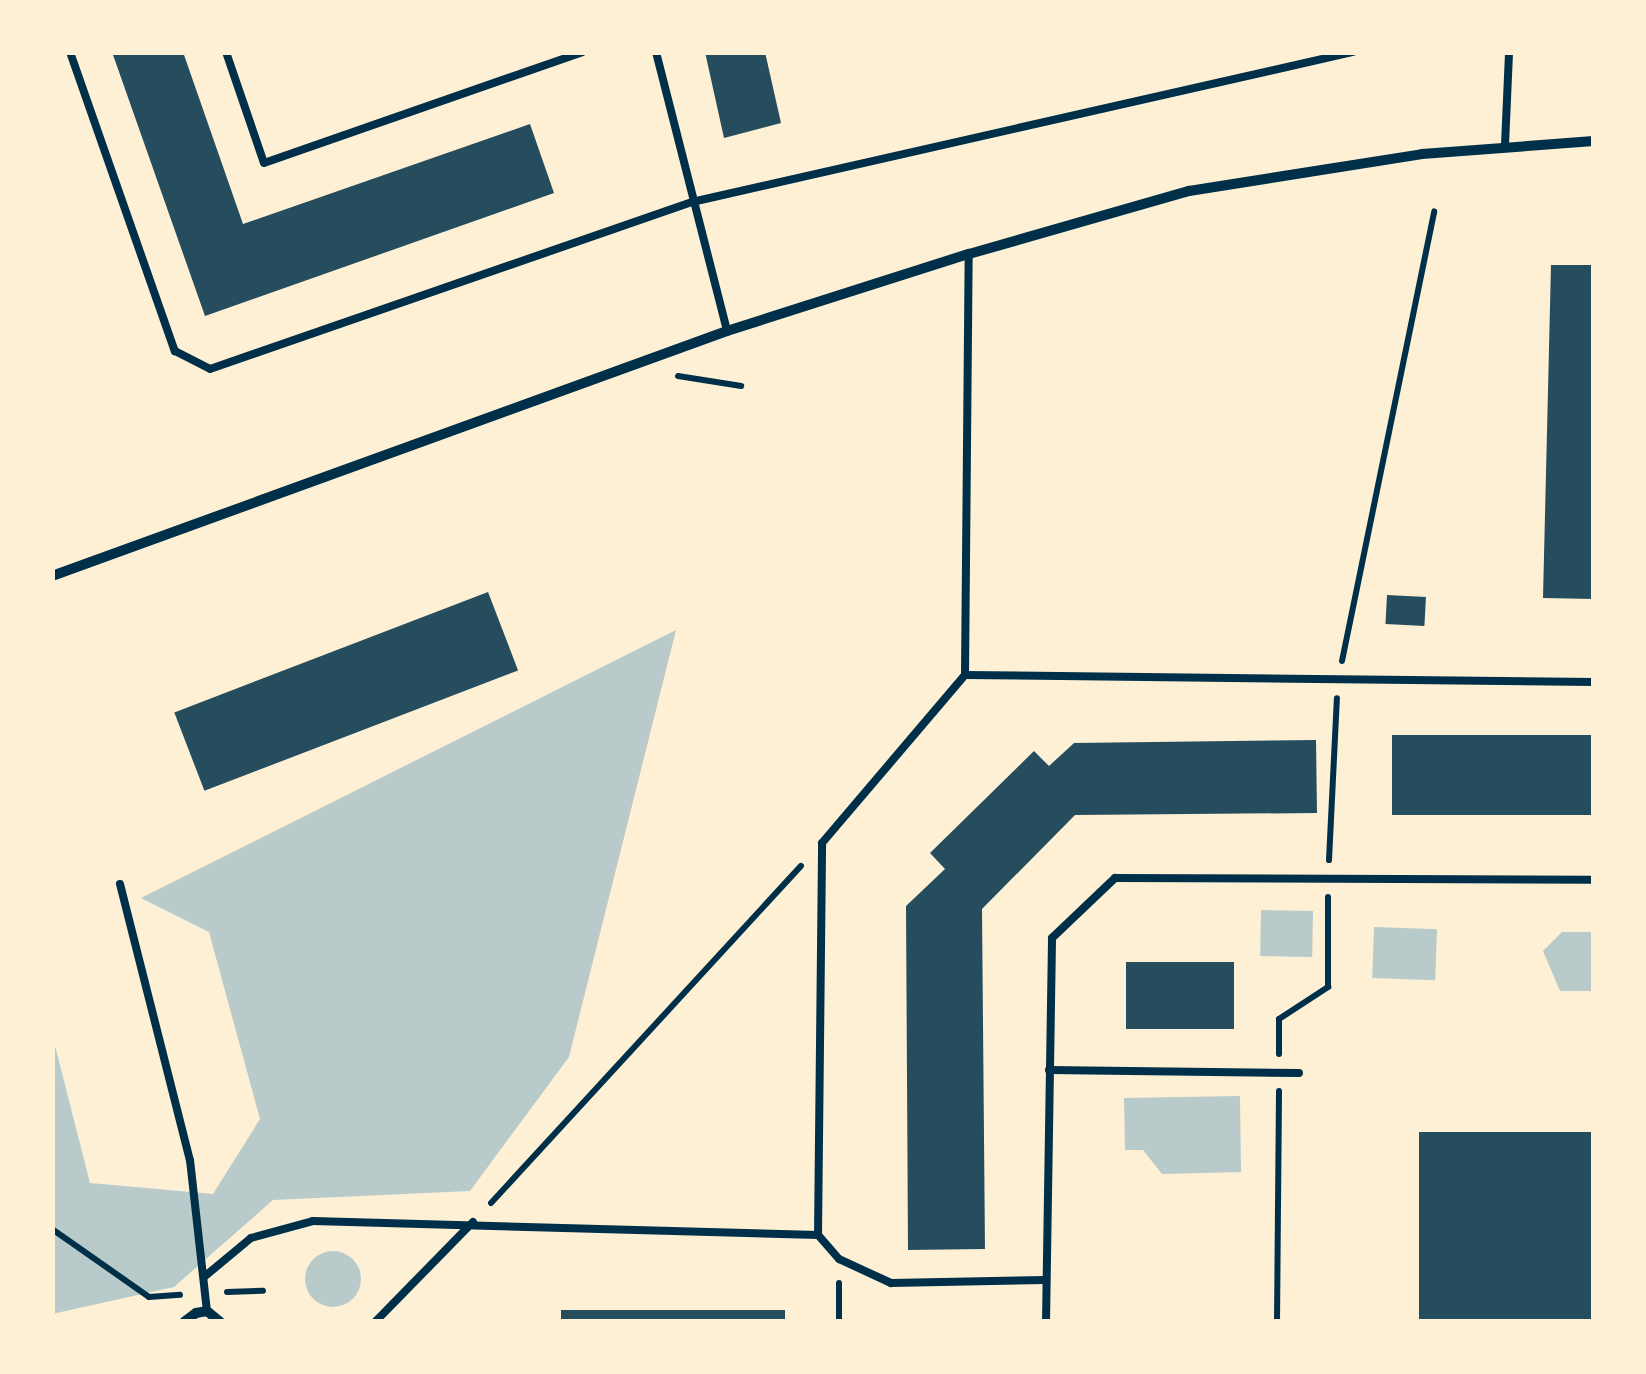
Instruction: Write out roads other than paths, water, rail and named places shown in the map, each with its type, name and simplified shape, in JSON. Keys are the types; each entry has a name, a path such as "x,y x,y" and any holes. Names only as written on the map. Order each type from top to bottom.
{"street":[{"path":"52,576 726,331 969,254 1189,191 1422,154 1594,141"},
{"path":"184,1322 196,1312 207,1312 220,1322"}],"lane":[{"path":"70,52 175,351 210,369 692,202 1353,52"},
{"path":"226,52 264,163 582,52"},
{"path":"656,52 726,331"},
{"path":"1505,145 1509,52"},
{"path":"969,254 965,675 822,843 818,1235 839,1260 891,1282 1045,1280"},
{"path":"965,675 1594,682"},
{"path":"1046,1322 1052,938 1114,878 1594,880"},
{"path":"120,884 190,1160 207,1312"},
{"path":"1049,1070 1298,1074"},
{"path":"204,1277 251,1238 313,1221 474,1222 818,1235"},
{"path":"375,1322 474,1222"}]}
